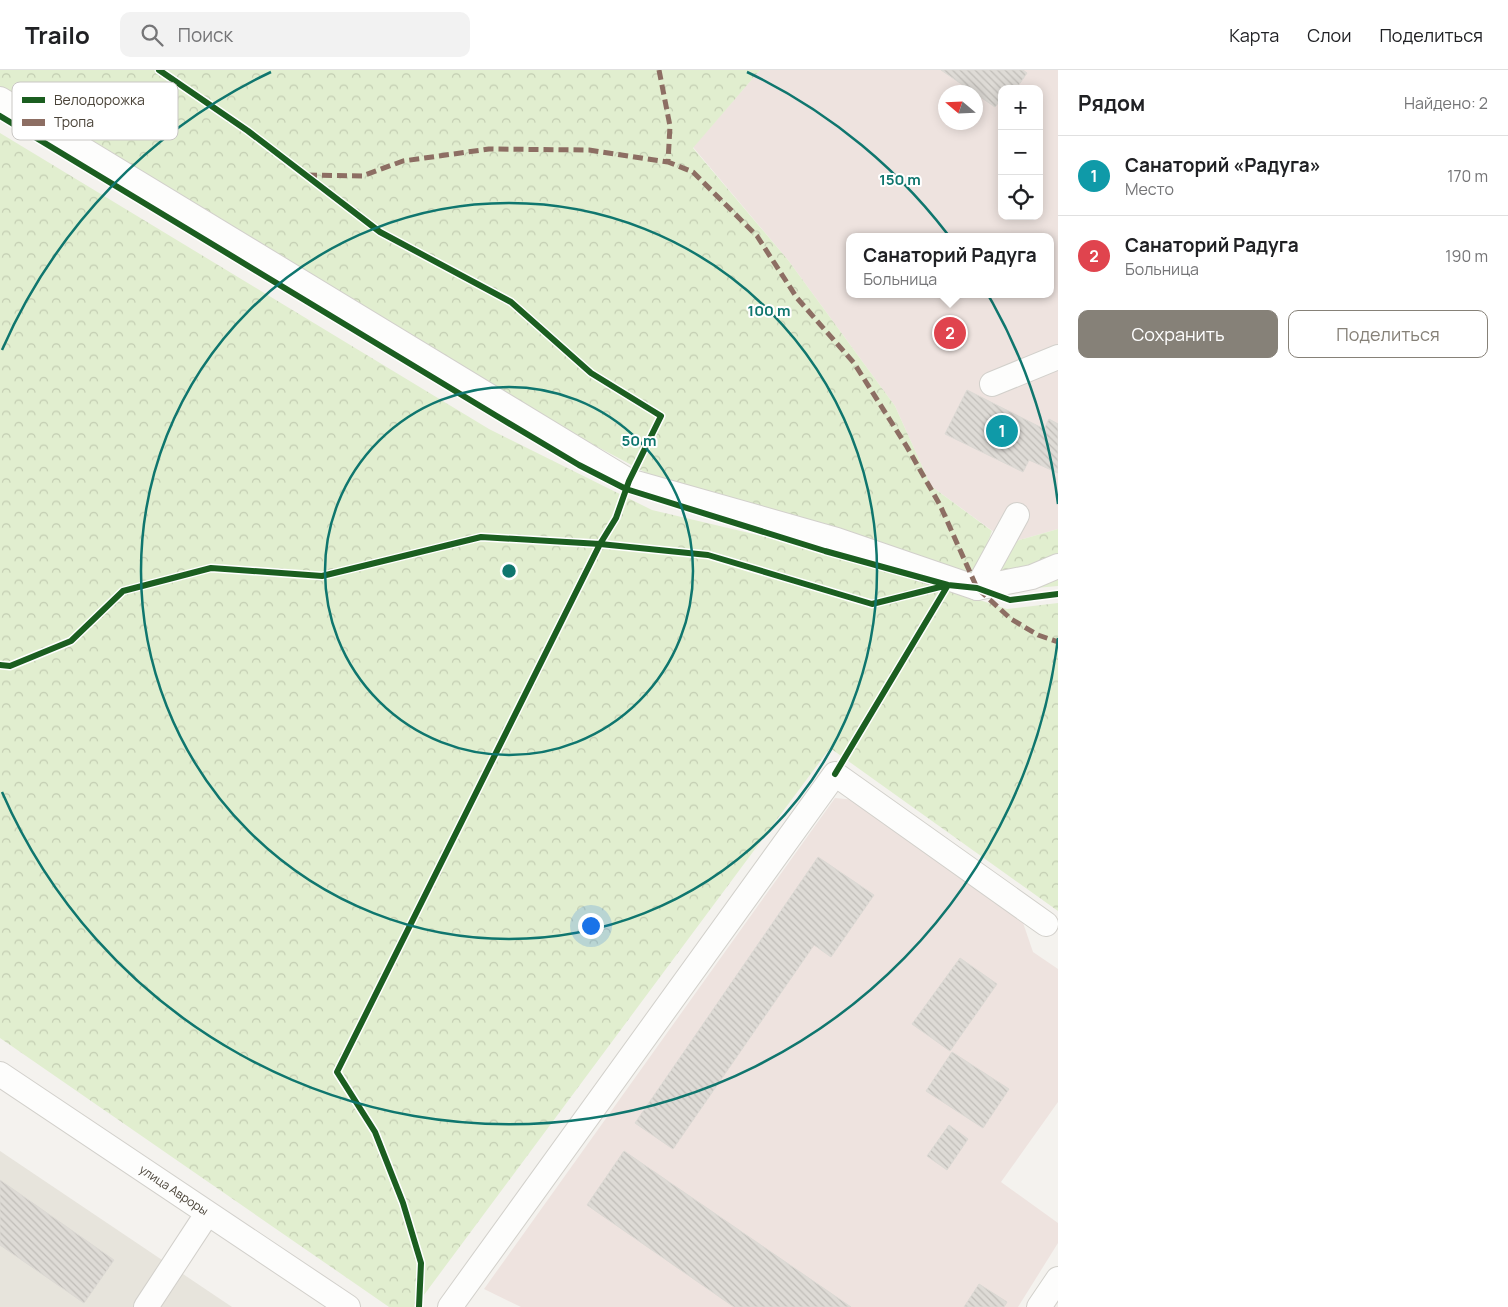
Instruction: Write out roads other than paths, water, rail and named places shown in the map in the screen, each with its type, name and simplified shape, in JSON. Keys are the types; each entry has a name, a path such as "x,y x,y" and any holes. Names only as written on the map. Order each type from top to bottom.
{"street":[{"path":"0,99 12,106"},
{"path":"68,140 630,481 837,540 977,588 1032,577 1058,566"},
{"path":"992,384 1058,357"},
{"path":"977,588 1017,515"},
{"path":"450,1307 835,774 1046,924"},
{"name":"улица Авроры","path":"0,1074 348,1307"},
{"path":"146,1307 207,1214"},
{"path":"1040,1307 1058,1279"}],"place":[{"name":"Санаторий Радуга","path":"950,333"},
{"name":"Санаторий «Радуга»","path":"1002,431"}]}
